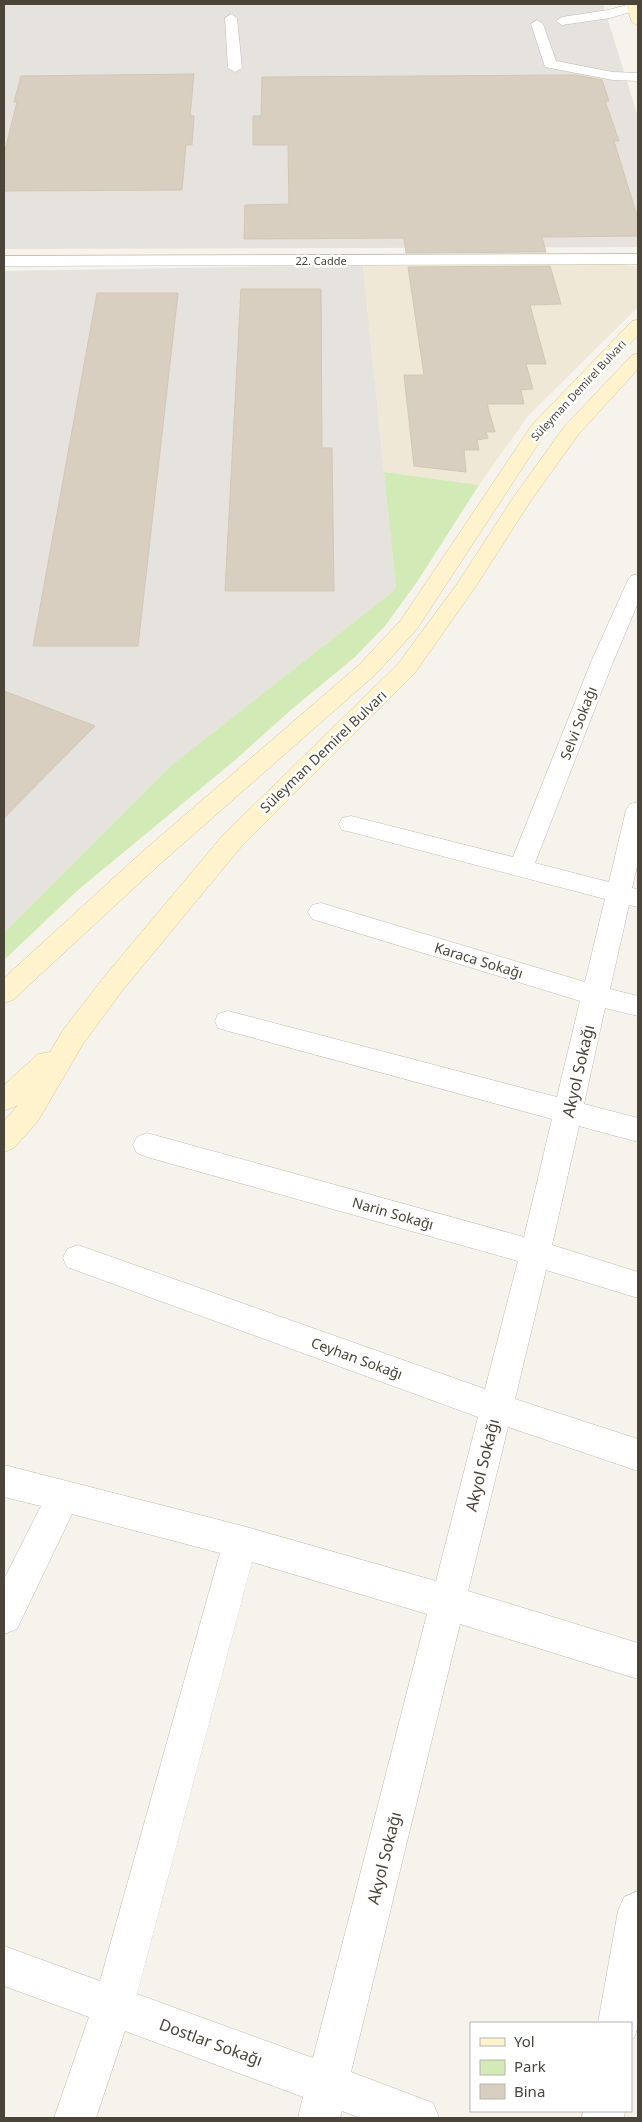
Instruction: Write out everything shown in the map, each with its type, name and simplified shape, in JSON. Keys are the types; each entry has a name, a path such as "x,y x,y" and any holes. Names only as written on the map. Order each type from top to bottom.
{"main road":[{"path":"632,5 638,22"},
{"name":"Süleyman Demirel Bulvarı","path":"4,993 151,858 368,669 389,648 430,594 539,429 636,330"},
{"name":"Süleyman Demirel Bulvarı","path":"4,1140 33,1105 73,1037 156,931 232,841 406,669 466,586 523,498 571,430 638,360"},
{"path":"4,1100 20,1089 73,1037"}],"street":[{"path":"598,4 562,21 610,14 632,5"},
{"path":"231,18 235,68"},
{"path":"537,24 548,59 550,64 586,72 638,77 627,70 609,64 548,59"},
{"name":"22. Cadde","path":"4,261 638,259"},
{"name":"Selvi Sokağı","path":"521,868 602,662 638,580"},
{"name":"Akyol Sokağı","path":"323,2102 535,1252 596,996 629,896 638,810"},
{"path":"350,824 629,896"},
{"name":"Karaca Sokağı","path":"321,912 596,996 638,1006"},
{"path":"228,1021 569,1110 638,1130"},
{"name":"Narin Sokağı","path":"147,1144 535,1252 638,1285"},
{"name":"Ceyhan Sokağı","path":"78,1258 496,1408 638,1455"},
{"path":"4,1481 240,1542 448,1602 638,1661"},
{"path":"4,1616 64,1495"},
{"path":"75,2118 113,2006 240,1542"},
{"path":"619,2022 638,1911"},
{"name":"Dostlar Sokağı","path":"4,1966 113,2006 323,2102 418,2118"}],"shaded area":[{"path":"4,4 603,4 638,117 638,247 4,249"},
{"path":"611,263 638,267 638,307 528,416 479,485 384,472 363,265"},
{"path":"363,265 396,589 169,767 4,933 4,271"}],"green space":[{"path":"384,472 479,485 417,582 385,626 355,657 292,709 234,761 78,890 4,960 4,933 169,767 396,589"}],"building":[{"path":"194,74 190,116 194,116 192,145 186,145 182,190 4,191 4,154 17,102 14,102 21,76"},
{"path":"576,75 602,80 609,101 605,101 619,141 614,141 638,219 638,236 542,237 546,252 406,253 404,238 244,239 245,205 289,204 288,145 253,145 253,116 261,116 262,77"},
{"path":"550,266 561,304 530,305 546,364 526,364 533,389 521,390 524,404 487,404 495,432 486,432 488,438 477,440 479,450 464,450 466,472 414,466 404,375 424,375 408,267"},
{"path":"241,289 321,289 322,448 332,448 334,591 225,591"},
{"path":"97,293 178,293 138,646 33,646"},
{"path":"4,691 95,726 4,818"}]}
